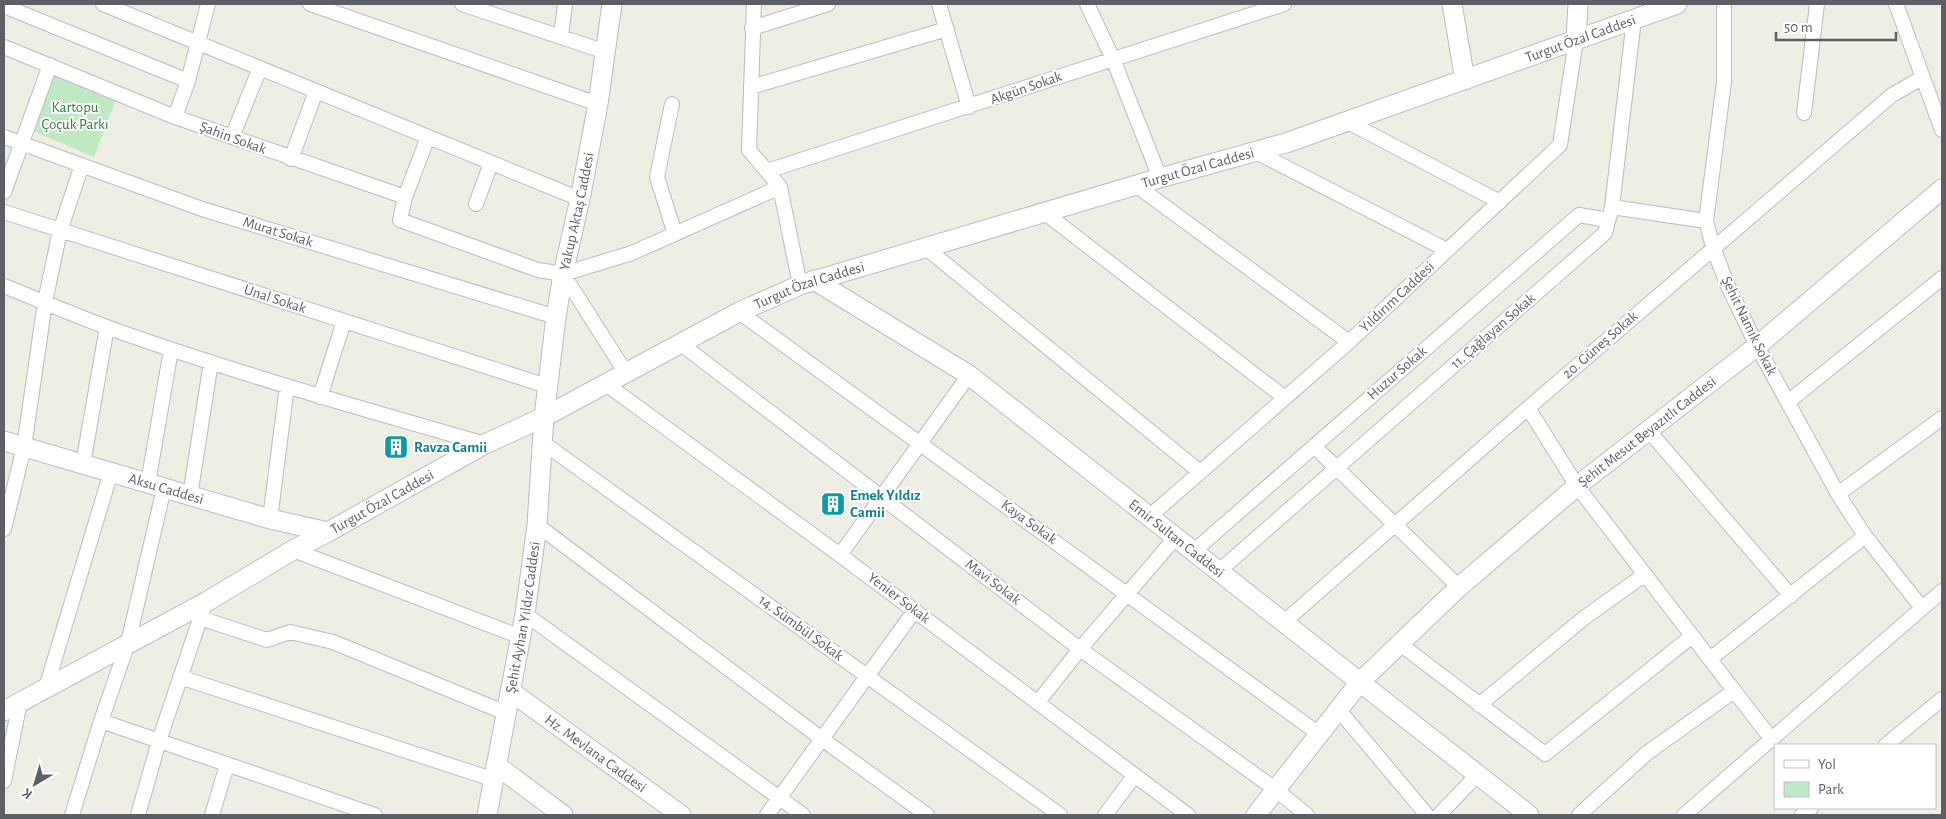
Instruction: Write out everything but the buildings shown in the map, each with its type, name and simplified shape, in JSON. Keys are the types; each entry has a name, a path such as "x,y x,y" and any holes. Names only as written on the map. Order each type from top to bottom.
{"street":[{"path":"103,4 580,199"},
{"path":"176,117 199,43 208,4"},
{"path":"310,4 598,104"},
{"path":"462,4 492,8 606,52"},
{"path":"561,36 565,4"},
{"name":"Yakup Aktaş Caddesi","path":"544,417 563,274 580,199 598,104 612,4"},
{"path":"754,4 749,150 780,187 807,282"},
{"path":"752,28 828,4"},
{"path":"939,4 969,107"},
{"path":"1087,4 1113,59 1160,178"},
{"name":"Akgün Sokak","path":"767,171 1284,4"},
{"path":"1452,4 1465,80"},
{"path":"1576,40 1578,4"},
{"name":"Turgut Özal Caddesi","path":"4,711 128,642 203,610 293,550 485,444 544,417 739,312 807,282 1160,178 1256,152 1348,122 1677,4"},
{"name":"Şehit Namık Sokak","path":"1724,4 1724,82 1706,221 1714,247 1727,284 1757,346 1838,494 1865,536 1922,608"},
{"path":"1804,113 1817,4"},
{"path":"1896,4 1922,78 1938,107 1942,130"},
{"path":"4,6 188,81"},
{"name":"11. Çağlayan Sokak","path":"1219,571 1605,233 1610,214 1634,19"},
{"path":"751,87 946,29"},
{"name":"Yıldırım Caddesi","path":"1150,516 1349,342 1560,145 1576,40"},
{"name":"Şahin Sokak","path":"4,46 176,117 291,159 405,197"},
{"path":"4,192 20,143 50,65"},
{"path":"232,137 260,68"},
{"name":"20. Güneş Sokak","path":"1284,622 1528,408 1892,95 1922,78"},
{"path":"291,159 316,91"},
{"path":"672,104 657,177 675,234"},
{"path":"1348,122 1500,202"},
{"name":"Murat Sokak","path":"4,137 202,209 556,317"},
{"path":"428,137 405,197 400,220 538,270 563,274 632,253 780,187"},
{"path":"1256,152 1447,250"},
{"path":"476,204 491,163"},
{"path":"4,529 24,447 45,302 60,230 82,165"},
{"path":"1137,186 1349,342"},
{"name":"Şehit Mesut Beyazıtlı Caddesi","path":"1256,815 1360,682 1459,587 1577,486 1757,346 1942,189"},
{"name":"Ünal Sokak","path":"4,212 547,386"},
{"path":"1045,213 1285,398"},
{"path":"1610,214 1706,221"},
{"name":"Huzur Sokak","path":"1194,551 1579,215 1610,214"},
{"path":"926,248 1200,472"},
{"path":"563,274 626,373"},
{"path":"1788,402 1942,278"},
{"name":"Emir Sultan Caddesi","path":"807,282 969,374 1529,815"},
{"path":"4,286 107,327 172,350 320,397 485,444"},
{"name":"Kaya Sokak","path":"739,312 1319,734"},
{"path":"320,397 344,321"},
{"path":"83,464 107,327"},
{"name":"Mavi Sokak","path":"681,344 1080,649 1275,789 1308,815"},
{"path":"72,815 128,642 156,485 172,350"},
{"path":"190,496 211,362"},
{"path":"840,555 969,374"},
{"name":"Yenier Sokak","path":"606,384 915,610 1188,815"},
{"path":"270,519 287,386"},
{"path":"1528,408 1577,486 1772,740"},
{"name":"Şehit Ayhan Yıldız Caddesi","path":"487,815 525,614 537,525 544,417"},
{"path":"1838,494 1942,418"},
{"path":"1648,430 1791,596"},
{"name":"Aksu Caddesi","path":"4,441 270,519 328,532"},
{"name":"14. Sümbül Sokak","path":"542,442 1060,815"},
{"path":"1314,446 1459,587"},
{"path":"46,688 111,472"},
{"path":"537,525 822,739 927,815"},
{"path":"1710,660 1865,536"},
{"path":"1038,702 1080,649 1176,537"},
{"path":"293,550 521,637"},
{"path":"1479,705 1584,618 1644,574"},
{"path":"1684,815 1942,590"},
{"path":"138,815 159,741 203,610 267,640 290,632 333,642 506,713"},
{"path":"766,815 915,610"},
{"path":"525,614 803,815"},
{"path":"1400,644 1545,754 1692,636"},
{"path":"180,677 495,772 563,815"},
{"name":"Hz. Mevlana Caddesi","path":"510,691 681,815"},
{"path":"1579,815 1647,753 1734,691"},
{"path":"1887,744 1942,699"},
{"path":"4,781 20,702"},
{"path":"1338,709 1427,815"},
{"path":"101,721 227,764 345,811 374,815"},
{"path":"212,815 227,764"},
{"path":"1439,815 1477,774"},
{"path":"1105,815 1135,775"}],"green space":[{"name":"Kartopu Çoçuk Parkı","path":"54,74 116,100 94,157 33,131"}],"place":[{"name":"Ravza Camii","path":"396,447"},
{"name":"Emek Yıldız Camii","path":"833,504"}]}
